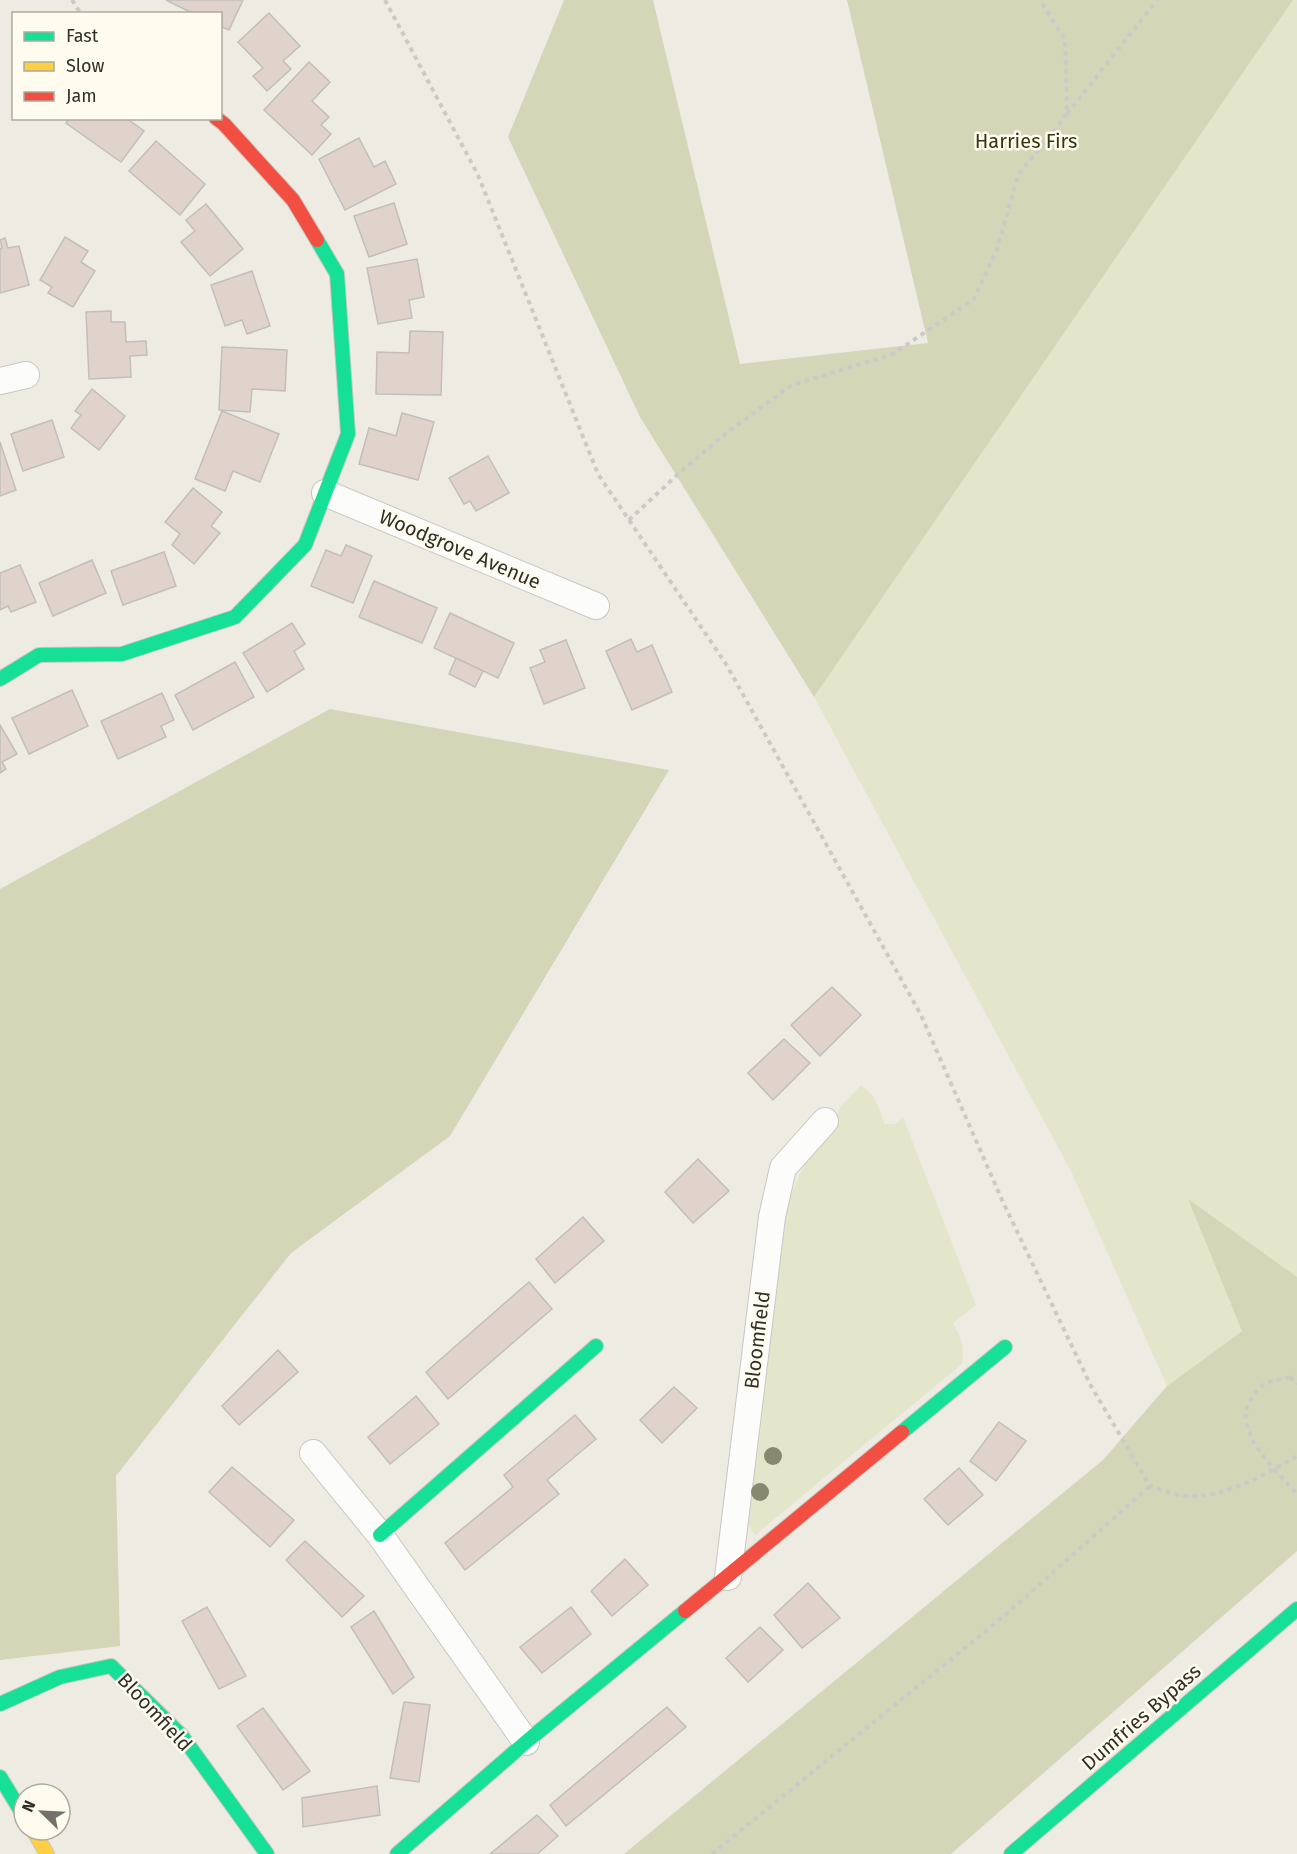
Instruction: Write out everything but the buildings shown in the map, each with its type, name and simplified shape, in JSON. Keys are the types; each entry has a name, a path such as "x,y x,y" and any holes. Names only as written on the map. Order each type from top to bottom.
{"main road":[{"path":"0,679 39,655 122,654 235,617 305,545 348,435 337,274 293,200 219,120"},
{"path":"380,1535 596,1346"},
{"path":"397,1854 526,1742 1005,1347"},
{"name":"Dumfries Bypass","path":"1011,1854 1297,1609"},
{"name":"Bloomfield","path":"0,1704 60,1677 111,1666 182,1736 267,1854"},
{"path":"0,1777 12,1796"}],"street":[{"path":"0,381 26,375"},
{"name":"Woodgrove Avenue","path":"325,493 596,606"},
{"name":"Bloomfield","path":"728,1577 774,1208 783,1168 825,1120"},
{"path":"312,1453 380,1535 526,1742"}],"path":[{"path":"385,0 478,175 598,474 726,664 921,1015 1002,1200 1091,1386 1150,1486 1186,1496 1221,1492 1266,1475 1297,1456"},
{"path":"1040,0 1065,40 1067,114"},
{"path":"629,520 725,434 792,385 893,354 974,299 998,247 1018,175 1156,0"},
{"path":"1297,1382 1290,1377 1266,1383 1256,1391 1248,1402 1247,1426 1256,1446 1297,1494"},
{"path":"712,1854 1004,1616 1150,1486"}],"green space":[{"name":"Harries Firs","path":"564,0 653,0 740,364 928,343 847,0 1293,0 814,697 640,417 508,137"},
{"path":"1293,0 1297,0 1297,1295 1294,1292 1167,1386 1071,1171 814,697"},
{"path":"330,709 669,770 450,1136 291,1253 116,1476 120,1646 0,1660 0,889"},
{"path":"861,1085 874,1097 885,1124 896,1124 903,1117 976,1305 953,1323 962,1343 962,1364 755,1535 748,1524 744,1504 782,1214 808,1156 830,1131 841,1106"},
{"path":"1188,1199 1297,1277 1297,1551 951,1854 624,1854 1103,1460 1167,1386 1242,1331"}],"traffic: fast":[{"path":"0,679 39,655 122,654 235,617 305,545 348,434 337,274 317,240"},
{"path":"380,1535 596,1346"},
{"path":"902,1432 1005,1347"},
{"path":"1011,1854 1297,1609"},
{"path":"397,1854 526,1742 685,1611"},
{"path":"0,1704 60,1677 111,1666 182,1736 267,1854"},
{"path":"0,1777 12,1796"}],"traffic: slow":[{"path":"40,1842 47,1854"}],"traffic: jam":[{"path":"219,120 293,200 317,240"},
{"path":"685,1611 902,1432"}]}
